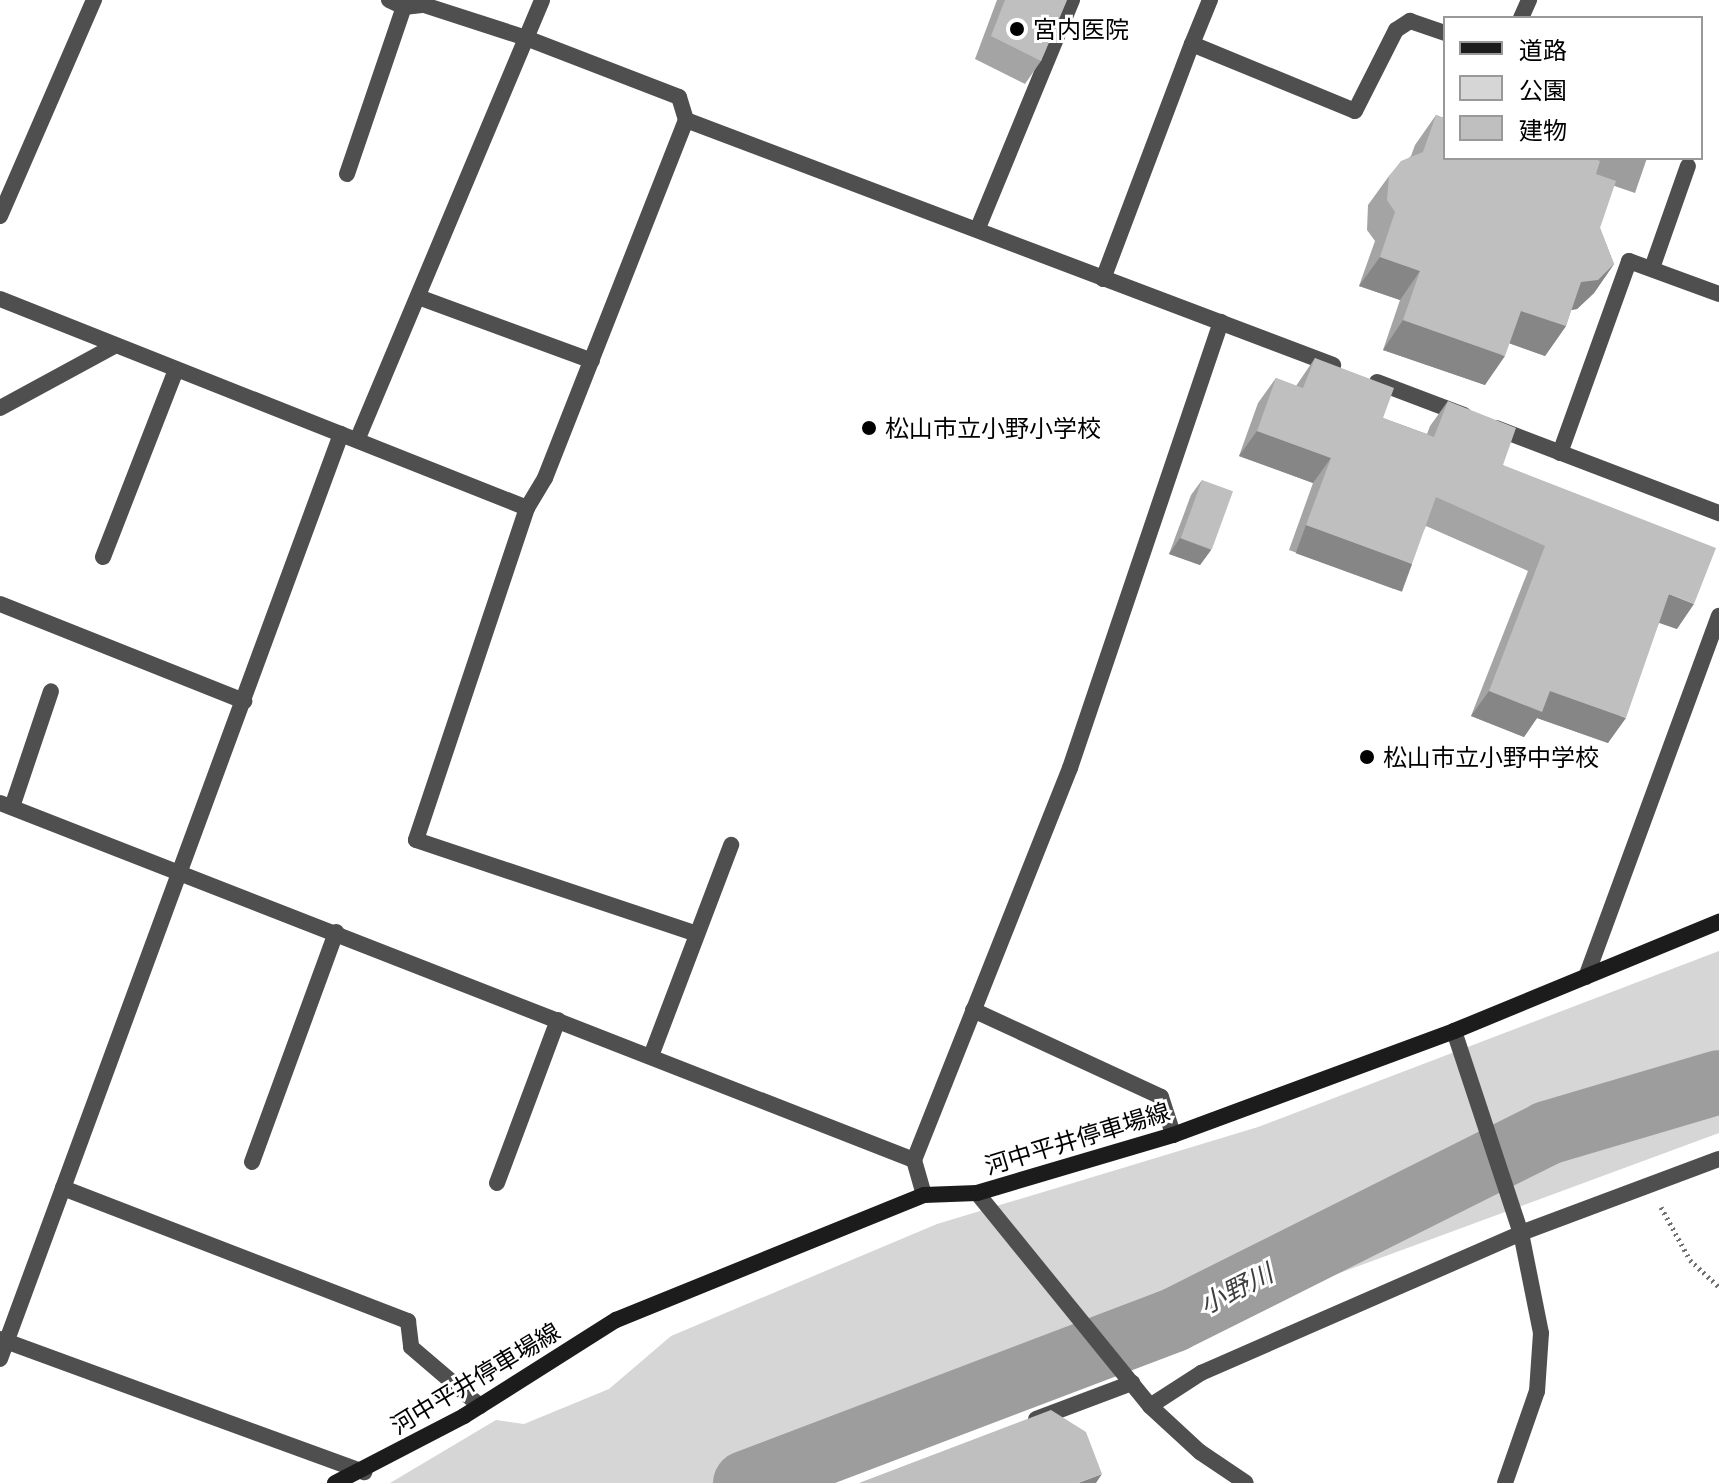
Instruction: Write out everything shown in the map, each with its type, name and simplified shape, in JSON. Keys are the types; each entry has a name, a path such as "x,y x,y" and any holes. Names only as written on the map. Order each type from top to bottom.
{"main road":[{"name":"河中平井停車場線","path":"335,1483 364,1472 480,1406 616,1320 924,1195 980,1197 1173,1135 1454,1031 1719,922"}],"street":[{"path":"0,216 94,0"},
{"path":"0,1359 4,1340 244,701 350,436 421,298 542,0"},
{"path":"978,228 1072,0"},
{"path":"1103,279 1210,0"},
{"path":"347,174 397,3 424,5 526,38 679,97 686,120 545,478 527,508 416,840 697,934"},
{"path":"1192,44 1355,111 1396,30 1410,21 1443,32"},
{"path":"686,120 978,228 1103,279 1719,513"},
{"path":"1652,268 1688,166"},
{"path":"1560,453 1629,261 1719,294"},
{"path":"421,298 592,361"},
{"path":"0,299 527,508"},
{"path":"924,1195 914,1160 1070,768 1221,322"},
{"path":"0,408 114,346"},
{"path":"103,557 176,370"},
{"path":"0,604 244,701"},
{"path":"1586,977 1719,616"},
{"path":"51,691 6,805 179,870 914,1160"},
{"path":"651,1056 731,845"},
{"path":"252,1162 336,932"},
{"path":"973,1010 1161,1097 1173,1135"},
{"path":"497,1183 558,1020"},
{"path":"1454,1031 1518,1226 1541,1333 1537,1391 1505,1483"},
{"path":"1150,1406 1201,1373 1518,1226 1649,1185 1719,1159"},
{"path":"63,1188 408,1321 411,1347 480,1406"},
{"path":"980,1197 1150,1406 1200,1452 1246,1483"},
{"path":"4,1340 364,1472"},
{"path":"1015,1427 1128,1377"}],"path":[{"path":"1649,1185 1690,1260 1719,1287"}],"green space":[{"path":"1719,951 1719,1133 1131,1350 796,1483 390,1483 496,1420 524,1424 609,1389 671,1336 937,1224 1258,1127"}],"shaded area":[{"path":"1539,160 1646,160 1635,193"}],"building":[{"path":"1005,0 1067,0 1041,61 991,36"},
{"path":"1436,115 1443,118 1443,160 1600,161 1596,174 1616,181 1600,228 1614,264 1598,280 1581,282 1566,326 1521,311 1505,356 1403,320 1420,271 1380,257 1395,212 1387,200 1389,176 1401,161 1423,152"},
{"path":"1315,358 1394,388 1383,418 1434,437 1448,401 1516,428 1503,465 1716,548 1694,604 1669,594 1626,718 1550,691 1542,712 1489,691 1545,546 1436,497 1412,564 1306,525 1331,458 1257,431 1276,378 1303,388"},
{"path":"1202,480 1233,491 1212,550 1181,538"},
{"path":"1051,1410 1086,1432 1102,1474 1078,1483 859,1483"}],"waterway":[{"name":"小野川","path":"745,1483 1174,1320 1547,1133 1719,1082"}],"place":[{"name":"宮内医院","path":"1017,29"},
{"name":"松山市立小野小学校","path":"869,428"},
{"name":"松山市立小野中学校","path":"1367,757"}]}
